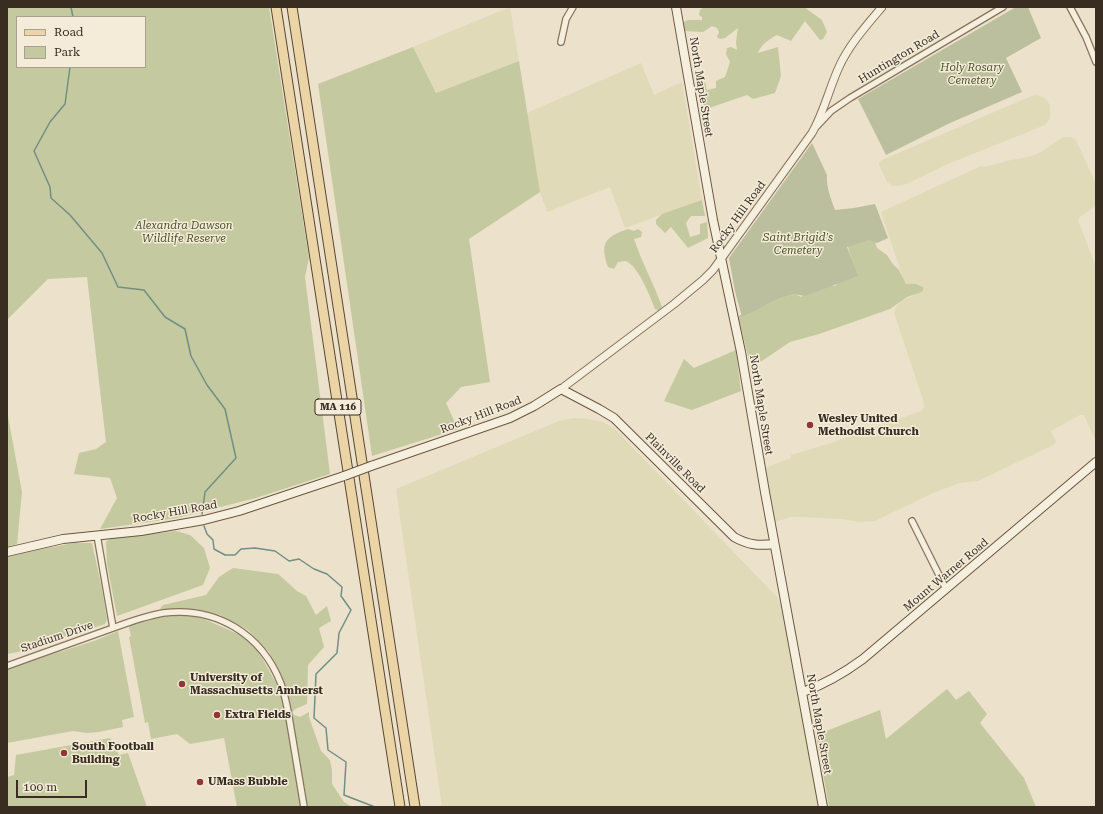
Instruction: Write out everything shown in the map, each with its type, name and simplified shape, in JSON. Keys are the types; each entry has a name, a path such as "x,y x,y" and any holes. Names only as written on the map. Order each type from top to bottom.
{"main road":[{"name":"MA 116","path":"276,7 400,807"},
{"name":"MA 116","path":"292,7 415,807"},
{"name":"North Maple Street","path":"676,7 706,185 742,352 760,467 824,807"},
{"name":"Rocky Hill Road","path":"7,552 57,540 161,528 245,509 510,418 534,406 561,389"},
{"name":"Plainville Road","path":"561,389 614,418 734,537 755,545 774,544"},
{"name":"Mount Warner Road","path":"803,692 823,684 847,670 876,649 1096,462"}],"street":[{"path":"561,42 566,21 573,7"},
{"name":"Rocky Hill Road","path":"561,389 674,304 703,280 721,260 812,133 820,119 834,78 845,54 856,38 882,7"},
{"name":"Huntington Road","path":"812,133 829,113 843,102 1003,7"},
{"path":"1070,7 1086,37 1096,62"},
{"path":"912,521 946,589"},
{"path":"97,535 113,628"},
{"name":"Stadium Drive","path":"7,666 113,628 160,614 188,612 209,616 228,623 239,629 262,651 270,663 281,686 289,721 304,807"}],"shaded area":[{"path":"510,7 519,61 436,93 413,47"},
{"path":"641,63 654,95 682,82 702,200 625,228 610,187 547,212 540,192 527,113"},
{"path":"1035,95 1044,97 1050,105 1049,120 1045,125 948,164 906,184 893,186 887,182 879,165 879,162 882,160"},
{"path":"1063,137 1070,137 1076,140 1096,184 1096,206 1078,220 1096,267 1096,442 1084,415 1080,415 1051,431 1056,441 1055,444 978,481 959,483 931,494 875,521 859,522 842,519 791,517 775,522 765,468 791,458 791,455 828,444 921,411 924,408 924,403 894,313 897,305 903,300 919,293 923,287 918,284 906,284 904,281 881,212 981,166 986,167 1037,154"},
{"path":"574,418 603,422 615,429 777,597 784,613 819,807 442,807 396,489 559,421"}],"green space":[{"name":"Alexandra Dawson Wildlife Reserve","path":"7,7 269,7 309,258 305,277 330,474 256,498 177,518 100,529 117,498 110,478 74,474 79,453 96,449 106,442 87,277 48,279 7,320"},
{"path":"704,7 804,7 822,20 827,32 823,39 820,40 805,21 791,41 777,35 771,38 763,45 758,53 778,47 781,76 775,93 753,99 747,95 706,109 699,100 696,85 705,82 707,90 716,88 716,81 725,77 730,62 726,54 727,48 731,47 737,50 736,42 738,28 725,38 720,39 717,37 719,32 717,28 712,26 703,32 684,31 682,23 688,20 702,20 702,17 699,15 700,10"},
{"name":"Holy Rosary Cemetery","path":"1016,7 1028,7 1041,38 1006,58 1022,92 950,123 886,155 858,99"},
{"path":"413,47 436,93 519,61 540,192 469,239 490,382 461,387 446,403 458,429 372,456 318,84"},
{"name":"Saint Brigid's Cemetery","path":"812,143 827,175 830,197 835,210 875,204 888,238 877,243 869,240 847,247 858,276 805,296 794,294 778,299 742,317 735,291 729,258"},
{"path":"702,200 705,216 691,216 686,223 690,237 700,234 700,224 707,222 708,238 688,248 671,227 665,233 656,224 656,220 662,214"},
{"path":"628,229 634,231 638,229 642,232 641,237 634,239 662,307 659,311 655,309 639,274 630,263 625,261 618,262 614,269 608,267 604,252 606,242 614,235"},
{"path":"870,240 875,242 877,248 887,255 899,270 906,284 916,284 923,287 923,291 907,297 890,309 819,334 790,342 753,367 749,360 738,316 778,299 795,294 801,297 817,288 835,286 855,269 847,241"},
{"path":"736,350 741,391 692,410 664,401 684,359 694,368"},
{"path":"7,411 22,492 17,544 7,547"},
{"path":"176,531 190,535 204,548 210,568 203,585 117,616 107,564 106,542 109,539"},
{"path":"74,543 92,543 107,620 105,624 18,652 7,654 7,557"},
{"path":"233,568 278,574 297,591 306,596 316,615 327,606 331,621 319,628 324,647 308,665 307,704 295,709 292,714 300,717 309,712 309,717 321,751 330,760 332,784 344,802 352,807 308,807 288,692 281,674 269,652 248,630 220,615 195,609 160,609 163,605 206,595 219,577"},
{"name":"Extra Fields","path":"188,612 252,640 284,697 304,807 237,807 224,738 190,744 177,734 151,739 148,722 145,723 129,637 131,636 128,623"},
{"path":"118,631 134,717 122,720 123,727 99,732 87,733 73,731 7,743 7,670 24,663 94,641"},
{"path":"947,689 956,700 969,691 987,714 980,723 1024,778 1036,807 829,807 816,735 880,710 886,739"},
{"path":"110,738 119,755 128,753 147,807 7,807 7,777 14,775 16,755"}],"waterway":[{"path":"71,7 73,16"},
{"path":"70,68 65,104 50,122 34,151 50,187 51,198 70,215 102,253 118,287 144,290 165,317 185,329 191,356 207,385 225,409 236,458 205,492 202,514"},
{"path":"204,526 207,534 213,540 214,549 225,555 235,555 241,549 255,548 275,551 289,561 299,559 314,569 327,574 342,587 341,596 351,610 339,633 337,653 316,674 314,718 326,728 328,750 346,762 344,795 375,807"}],"place":[{"name":"Wesley United Methodist Church","path":"810,425"},
{"name":"University of Massachusetts Amherst","path":"182,684"},
{"name":"Extra Fields","path":"217,715"},
{"name":"South Football Building","path":"64,753"},
{"name":"UMass Bubble","path":"200,782"}]}
